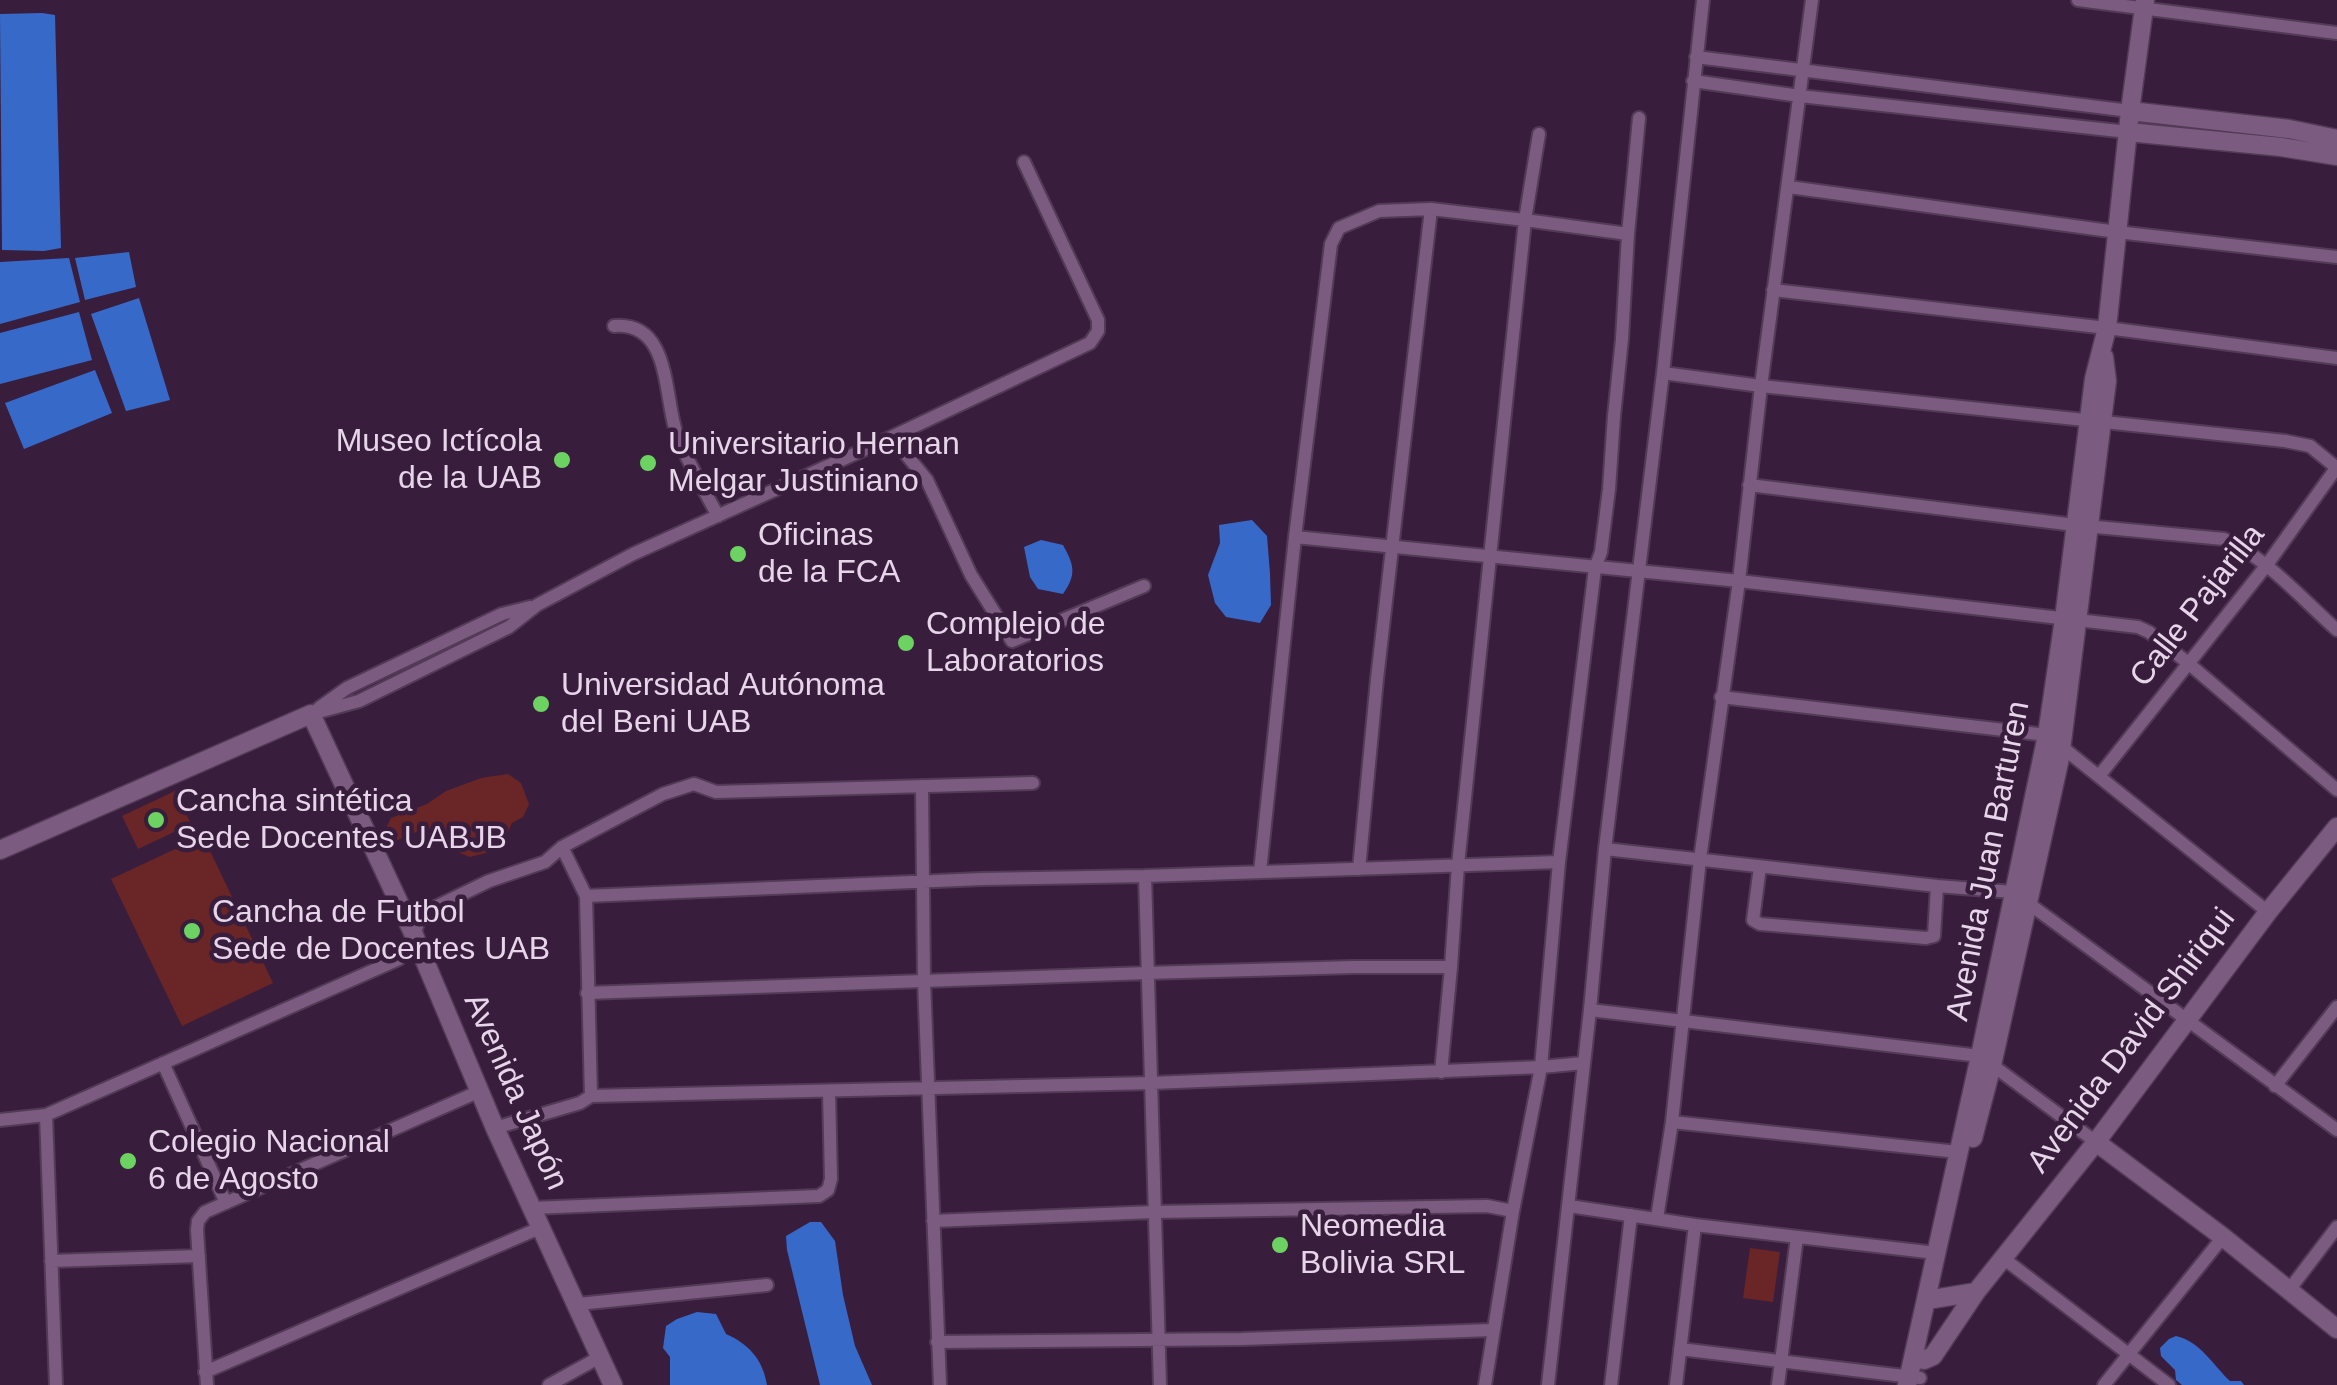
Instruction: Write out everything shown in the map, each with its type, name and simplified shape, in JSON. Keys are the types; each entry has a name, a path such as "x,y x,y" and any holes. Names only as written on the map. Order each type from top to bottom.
{"street":[{"path":"1548,1385 1605,848 1663,373 1703,0"},
{"path":"1657,1218 1812,0"},
{"path":"2078,0 2145,4 2337,33"},
{"name":"Avenida Juan Barturen","path":"1915,1374 1966,1160 2054,741 2095,423 2094,379 2107,328 2145,4"},
{"path":"1696,58 2288,129 2337,139"},
{"path":"1694,81 1800,96 2281,146 2337,156"},
{"path":"1485,1385 1512,1211 1541,1067 1559,862 1595,568 1601,552 1609,489 1639,118"},
{"path":"1441,1072 1490,557 1526,220 1539,134"},
{"path":"0,850 311,714 347,688 502,614 537,605 633,554 1090,342 1098,331 1098,320 1024,162"},
{"path":"1789,188 2337,257"},
{"path":"1260,872 1295,537 1331,244 1339,228 1379,210 1431,208 1628,234"},
{"path":"1359,869 1431,208"},
{"path":"1773,290 2337,358"},
{"path":"614,326 642,332 660,355 678,438 718,516"},
{"path":"1663,373 2284,442 2310,446 2337,468"},
{"path":"881,442 900,447 926,480 971,575 1012,642 1144,586"},
{"name":"Calle Pajarilla","path":"2098,776 2266,566 2337,468"},
{"path":"1749,485 2082,526 2224,539 2266,566 2337,630"},
{"path":"1295,537 2138,626 2188,663 2337,790"},
{"path":"1721,696 2054,741 2268,912"},
{"name":"Avenida Japón","path":"311,714 614,1385"},
{"path":"0,1120 46,1116 399,959 421,914 489,882 545,862 562,847 664,794 694,784 716,792 1033,783"},
{"path":"922,786 927,1089 940,1385"},
{"name":"Avenida David Shiriqui","path":"1915,1374 1933,1356 1976,1292 2337,827"},
{"path":"562,847 586,896 591,1096"},
{"path":"1605,848 2021,897 2337,1130"},
{"path":"586,896 923,881 1559,862"},
{"path":"1760,867 1754,920 1760,924 1926,938 1934,936 1937,886"},
{"path":"1145,876 1160,1385"},
{"path":"587,993 1147,973 1451,967"},
{"path":"2275,1086 2337,1007"},
{"path":"1590,1010 1986,1060 2223,1237 2337,1329"},
{"name":"Avenida Juan Barturen","path":"1932,1299 1936,1253 1958,1152 1986,1060"},
{"path":"495,1128 580,1104 591,1096 1152,1082 1584,1063"},
{"path":"163,1064 226,1203"},
{"path":"480,1091 205,1212 198,1221 206,1378 542,1227"},
{"path":"533,1208 819,1196 828,1190 831,1179 829,1092"},
{"path":"46,1116 56,1385"},
{"path":"1672,1122 1958,1152"},
{"path":"933,1221 1154,1212 1487,1206 1512,1211"},
{"path":"1568,1206 1936,1253"},
{"path":"1611,1385 1632,1215"},
{"path":"1676,1385 1695,1225"},
{"path":"2290,1290 2337,1227"},
{"path":"1778,1385 1797,1237"},
{"path":"2104,1385 2223,1237"},
{"path":"51,1261 199,1256"},
{"path":"2002,1258 2169,1385"},
{"path":"578,1304 767,1285"},
{"path":"1932,1299 1976,1292"},
{"path":"937,1342 1242,1339 1492,1330"},
{"path":"1680,1349 1915,1374"},
{"path":"549,1385 600,1357"}],"shaded area":[{"path":"508,774 521,783 529,804 523,817 512,823 505,839 489,852 470,857 455,851 440,828 421,830 391,843 383,834 391,818 427,804 446,791 481,778"},
{"name":"Cancha sintética Sede Docentes UABJB","path":"175,791 191,824 138,849 122,816"},
{"name":"Cancha de Futbol Sede de Docentes UAB","path":"203,836 273,983 182,1026 111,879"},
{"path":"1750,1248 1780,1252 1773,1302 1743,1298"}],"water":[{"path":"0,14 55,15 61,248 2,250"},
{"path":"129,252 136,287 85,300 75,258"},
{"path":"69,258 80,302 0,324 0,262"},
{"path":"139,298 170,400 126,411 91,314"},
{"path":"79,312 92,360 0,384 0,333"},
{"path":"95,370 112,413 24,449 5,403"},
{"path":"1252,520 1267,536 1270,574 1271,605 1260,623 1226,617 1215,603 1208,575 1220,543 1219,525"},
{"path":"1041,540 1063,545 1070,558 1072,575 1063,594 1038,589 1030,577 1024,547"},
{"path":"810,1222 821,1222 835,1241 855,1346 872,1385 820,1385 786,1236"},
{"path":"697,1312 716,1314 726,1334 754,1354 767,1385 670,1385 670,1357 663,1348 666,1326"},
{"path":"2176,1336 2199,1348 2230,1381 2241,1381 2244,1385 2182,1385 2176,1380 2175,1370 2161,1356 2160,1348"}],"place":[{"name":"Museo Ictícola de la UAB","path":"562,460"},
{"name":"Universitario Hernan Melgar Justiniano","path":"648,463"},
{"name":"Oficinas de la FCA","path":"738,554"},
{"name":"Complejo de Laboratorios","path":"906,643"},
{"name":"Universidad Autónoma del Beni UAB","path":"541,704"},
{"name":"Cancha sintética Sede Docentes UABJB","path":"156,820"},
{"name":"Cancha de Futbol Sede de Docentes UAB","path":"192,931"},
{"name":"Colegio Nacional 6 de Agosto","path":"128,1161"},
{"name":"Neomedia Bolivia SRL","path":"1280,1245"}]}
